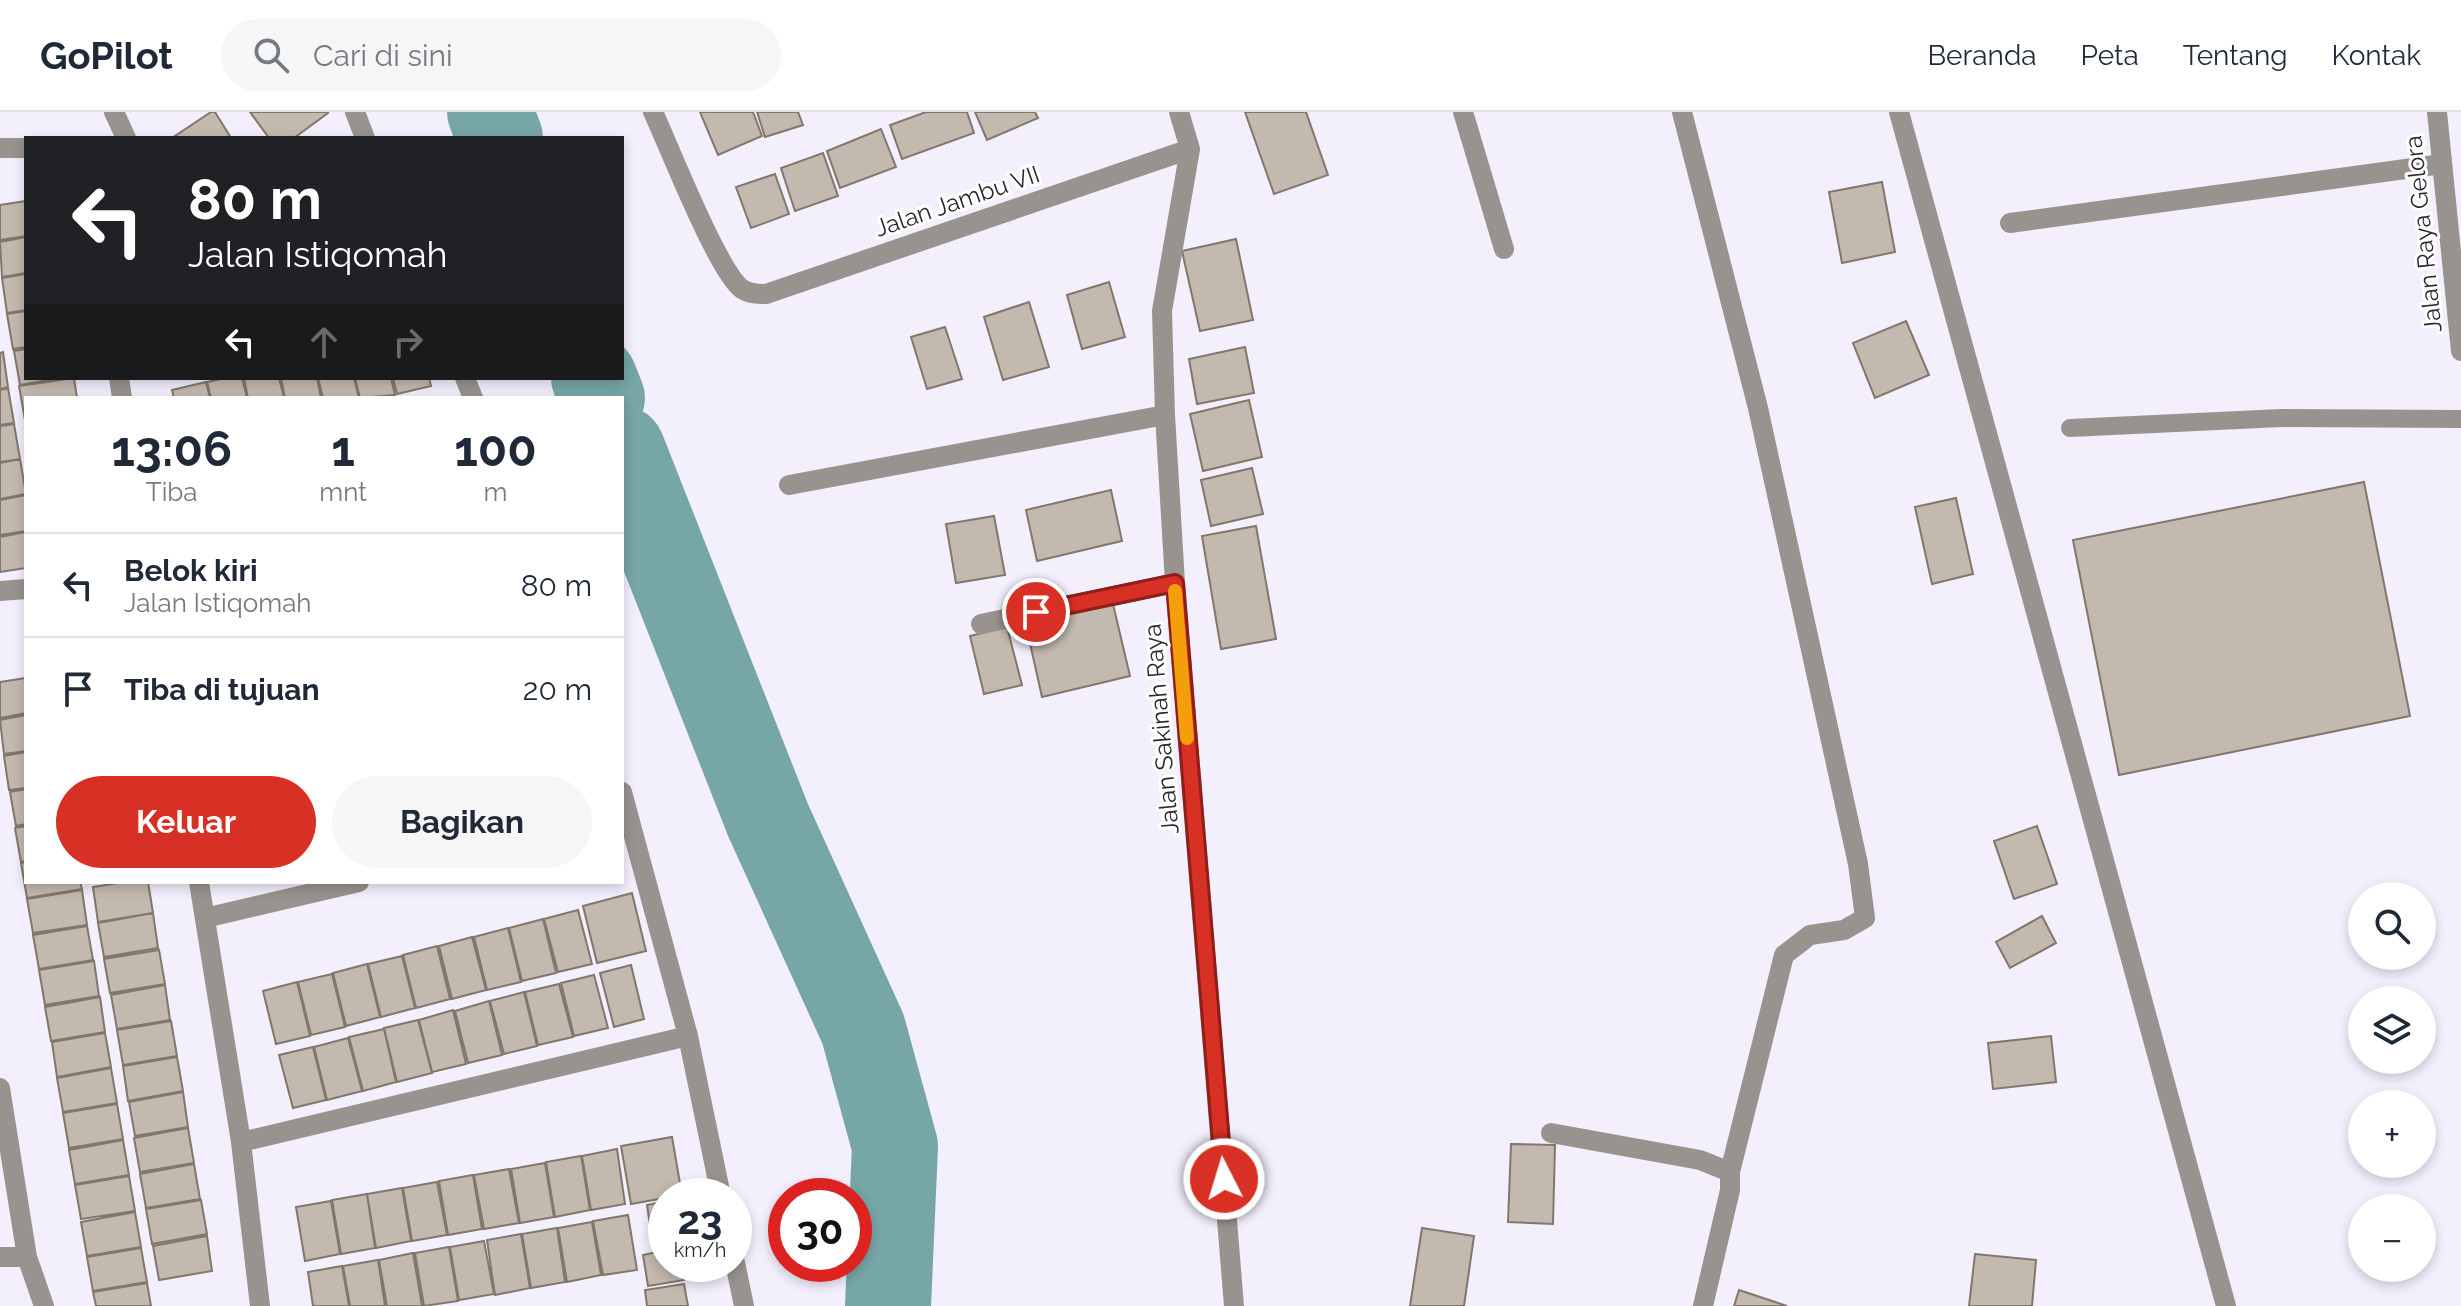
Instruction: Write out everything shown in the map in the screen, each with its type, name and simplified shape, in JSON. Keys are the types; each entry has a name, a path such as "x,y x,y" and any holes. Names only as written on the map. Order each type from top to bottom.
{"street":[{"path":"114,112 125,136"},
{"path":"355,112 364,136"},
{"name":"Jalan Jambu VII","path":"653,112 723,264 742,289 766,294 1190,149"},
{"path":"1179,112 1190,149"},
{"path":"1463,112 1504,249"},
{"path":"1682,112 1758,408 1858,864 1865,918 1844,930 1810,935 1784,955 1730,1172 1730,1190 1703,1306"},
{"path":"1899,112 2226,1306"},
{"name":"Jalan Raya Gelora","path":"2437,112 2461,351"},
{"path":"0,148 24,148"},
{"name":"Jalan Sakinah Raya","path":"1190,149 1162,311 1165,415 1175,583 1234,1306"},
{"path":"2010,223 2442,164"},
{"path":"789,485 1165,415"},
{"path":"981,624 1175,583"},
{"path":"0,591 24,589"},
{"path":"626,820 688,1036 717,1178"},
{"path":"199,884 241,1142 260,1306"},
{"path":"205,918 350,884"},
{"path":"241,1142 688,1036"},
{"path":"0,1088 27,1257 40,1305"},
{"path":"1551,1133 1700,1160 1730,1172"},
{"path":"0,1257 27,1257"},
{"path":"739,1282 744,1306"}],"lane":[{"path":"2070,428 2281,418 2461,419"}],"building":[{"path":"215,112 230,136 175,136"},
{"path":"250,112 328,112 297,136 268,136"},
{"path":"700,112 753,112 762,136 718,155"},
{"path":"757,112 798,112 803,125 765,137"},
{"path":"926,112 967,112 974,133 902,159 890,125"},
{"path":"975,112 1035,112 1038,118 987,140"},
{"path":"1245,112 1306,112 1328,175 1274,194"},
{"path":"881,129 896,167 840,188 827,151"},
{"path":"823,153 838,196 795,211 781,168"},
{"path":"775,174 789,214 751,228 736,187"},
{"path":"1882,182 1895,252 1842,263 1829,192"},
{"path":"24,201 24,236 0,240 0,205"},
{"path":"24,237 24,273 2,277 0,242"},
{"path":"1236,239 1253,320 1200,331 1182,251"},
{"path":"24,274 24,310 7,313 2,278"},
{"path":"1109,282 1125,337 1082,349 1067,295"},
{"path":"1029,302 1049,367 1003,380 984,317"},
{"path":"24,311 24,347 13,349 7,314"},
{"path":"1906,321 1929,375 1875,398 1853,343"},
{"path":"945,327 962,379 927,389 911,337"},
{"path":"1245,347 1254,393 1197,404 1189,359"},
{"path":"24,349 24,380 49,380 20,385 14,351"},
{"path":"3,352 8,387 0,389 0,353"},
{"path":"74,380 77,396 24,396 24,414 19,386"},
{"path":"242,380 246,396 210,396 207,382"},
{"path":"244,380 280,380 284,396 248,396"},
{"path":"281,380 317,380 321,396 285,396"},
{"path":"318,380 354,380 358,396 322,396"},
{"path":"356,380 391,380 395,395 360,396"},
{"path":"394,380 430,380 431,386 397,394"},
{"path":"206,382 210,396 174,396 172,390"},
{"path":"8,388 14,423 0,425 0,390"},
{"path":"1249,400 1262,457 1203,471 1190,414"},
{"path":"14,424 20,459 0,462 0,426"},
{"path":"20,459 24,494 0,499 0,463"},
{"path":"1252,468 1263,514 1211,526 1201,480"},
{"path":"2364,482 2410,716 2119,775 2073,540"},
{"path":"1111,490 1122,541 1037,561 1026,510"},
{"path":"24,495 24,531 0,535 0,500"},
{"path":"1956,498 1973,574 1932,584 1915,507"},
{"path":"994,516 1005,575 956,583 946,524"},
{"path":"1256,526 1276,639 1221,649 1202,536"},
{"path":"24,532 24,568 0,572 0,537"},
{"path":"1112,600 1130,676 1042,697 1025,621"},
{"path":"1007,627 1022,685 984,694 970,636"},
{"path":"24,678 24,713 0,718 0,682"},
{"path":"24,715 24,751 4,754 0,720"},
{"path":"24,752 24,788 9,790 4,756"},
{"path":"24,789 24,824 16,826 10,792"},
{"path":"24,826 24,861 21,862 15,828"},
{"path":"2037,826 2057,884 2014,899 1994,841"},
{"path":"25,884 81,884 82,889 27,898"},
{"path":"148,884 153,913 98,922 93,887"},
{"path":"82,890 87,925 33,933 27,899"},
{"path":"632,893 646,951 597,963 583,906"},
{"path":"578,910 592,964 558,972 544,919"},
{"path":"153,913 158,948 104,957 98,923"},
{"path":"2042,916 2056,943 2010,968 1996,942"},
{"path":"543,919 556,973 522,981 509,928"},
{"path":"87,926 93,960 39,969 33,935"},
{"path":"508,928 521,982 487,990 474,937"},
{"path":"472,937 486,990 452,999 439,946"},
{"path":"437,946 450,999 416,1008 403,955"},
{"path":"159,950 165,984 110,993 104,959"},
{"path":"402,956 415,1008 381,1017 368,964"},
{"path":"94,961 99,996 45,1005 39,970"},
{"path":"367,964 380,1017 346,1026 333,973"},
{"path":"631,965 644,1019 614,1027 600,973"},
{"path":"332,974 345,1027 311,1035 298,982"},
{"path":"594,975 608,1028 574,1036 561,983"},
{"path":"297,982 310,1036 276,1044 263,991"},
{"path":"559,984 573,1037 538,1045 525,992"},
{"path":"165,985 170,1020 117,1029 111,995"},
{"path":"524,992 537,1046 504,1054 490,1001"},
{"path":"100,997 105,1032 51,1041 45,1007"},
{"path":"489,1001 502,1055 468,1063 455,1011"},
{"path":"453,1010 466,1064 432,1072 419,1020"},
{"path":"418,1020 432,1073 397,1082 384,1028"},
{"path":"171,1021 177,1056 123,1065 117,1030"},
{"path":"384,1029 396,1082 363,1091 349,1037"},
{"path":"105,1033 111,1067 57,1077 52,1042"},
{"path":"2051,1036 2056,1082 1993,1089 1988,1043"},
{"path":"348,1038 362,1091 327,1100 314,1047"},
{"path":"313,1047 326,1100 293,1108 279,1055"},
{"path":"177,1057 183,1091 128,1101 123,1066"},
{"path":"111,1068 117,1103 63,1112 57,1078"},
{"path":"183,1092 188,1127 135,1136 129,1102"},
{"path":"117,1104 123,1139 69,1148 63,1113"},
{"path":"188,1128 194,1163 140,1172 134,1138"},
{"path":"672,1137 679,1178 648,1178 648,1201 631,1204 621,1146"},
{"path":"123,1140 129,1175 75,1184 69,1150"},
{"path":"1511,1144 1555,1145 1553,1224 1508,1222"},
{"path":"617,1149 625,1204 591,1210 582,1156"},
{"path":"581,1156 590,1210 555,1217 546,1162"},
{"path":"545,1163 554,1217 520,1223 511,1169"},
{"path":"194,1164 200,1199 146,1208 140,1174"},
{"path":"509,1169 519,1223 484,1229 474,1175"},
{"path":"473,1175 482,1229 448,1235 439,1181"},
{"path":"129,1176 135,1211 81,1219 75,1185"},
{"path":"437,1182 447,1235 412,1241 403,1188"},
{"path":"402,1188 411,1241 376,1248 367,1194"},
{"path":"367,1194 375,1248 341,1254 332,1200"},
{"path":"201,1200 207,1234 152,1244 146,1209"},
{"path":"331,1201 340,1254 305,1261 296,1207"},
{"path":"135,1212 141,1247 87,1256 81,1222"},
{"path":"628,1215 637,1270 603,1275 593,1221"},
{"path":"592,1222 601,1275 567,1282 558,1228"},
{"path":"557,1228 565,1282 531,1288 522,1234"},
{"path":"1422,1228 1474,1236 1464,1306 1410,1306"},
{"path":"521,1234 530,1288 495,1295 487,1240"},
{"path":"207,1236 212,1271 159,1280 153,1246"},
{"path":"484,1241 494,1294 459,1300 450,1247"},
{"path":"449,1247 458,1301 424,1306 415,1253"},
{"path":"141,1248 147,1282 93,1291 87,1257"},
{"path":"413,1253 422,1306 387,1306 379,1260"},
{"path":"648,1254 648,1282 672,1282 648,1286 643,1255"},
{"path":"1975,1254 2036,1260 2032,1306 1969,1306"},
{"path":"378,1260 385,1306 350,1306 343,1266"},
{"path":"342,1266 349,1306 313,1306 308,1272"},
{"path":"147,1283 151,1306 96,1306 93,1292"},
{"path":"684,1284 688,1306 647,1306 645,1290"},
{"path":"1739,1290 1787,1306 1734,1306"}],"waterway":[{"path":"490,112 499,136"},
{"path":"595,380 601,396"},
{"path":"624,454 768,820 863,1029 895,1146 888,1306"}],"slow traffic":[{"path":"1175,591 1187,738"}],"route":[{"path":"1036,612 1175,583 1224,1179"}]}
